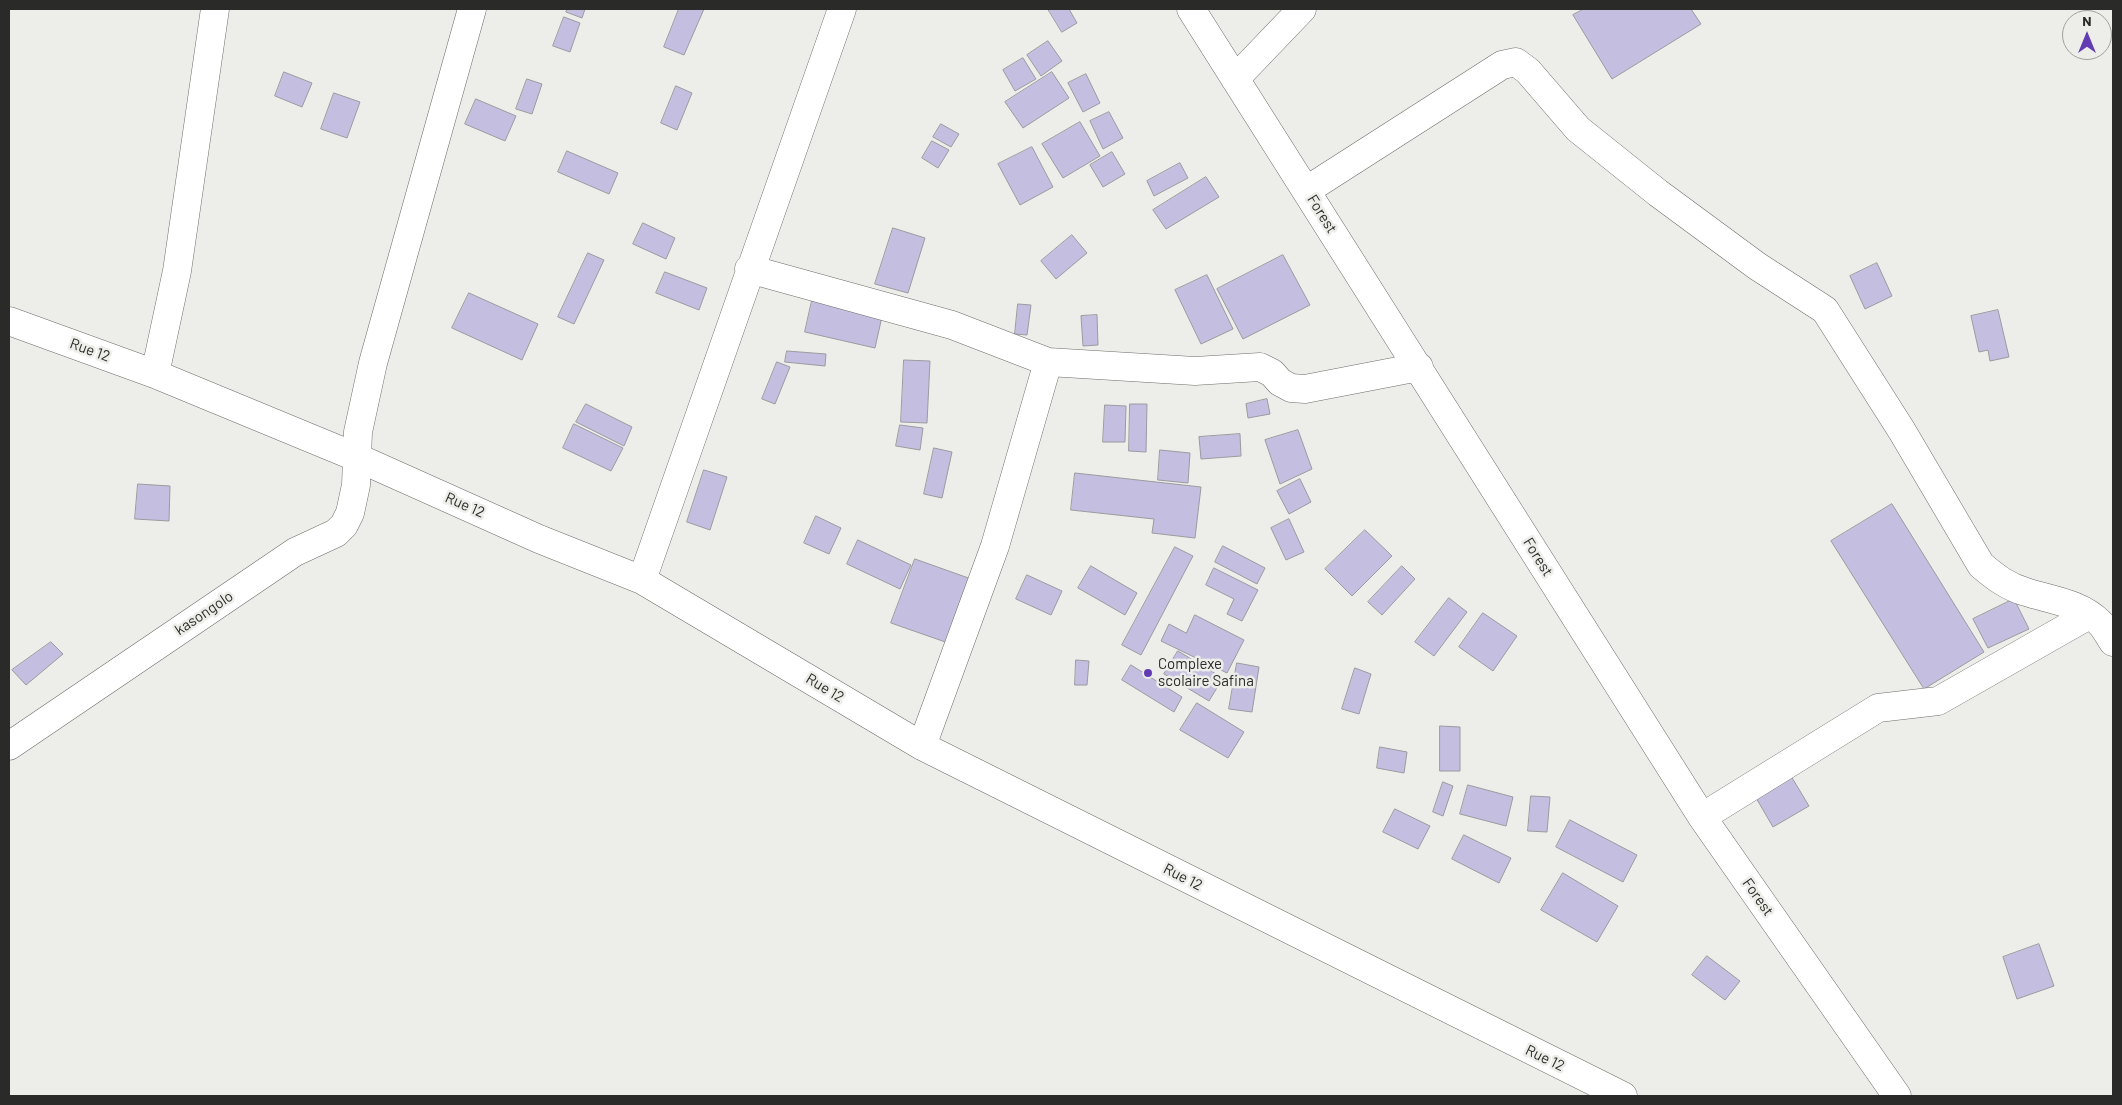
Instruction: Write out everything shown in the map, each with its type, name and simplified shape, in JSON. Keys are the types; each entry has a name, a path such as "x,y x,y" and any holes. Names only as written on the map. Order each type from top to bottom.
{"street":[{"path":"156,374 177,271 215,9"},
{"name":"kasongolo","path":"9,746 295,552 336,533 344,525 350,513 356,485 358,432 373,363 472,9"},
{"path":"642,580 749,269 842,9"},
{"name":"Forest","path":"1191,9 1702,817 1897,1096"},
{"path":"1235,79 1302,9"},
{"path":"1307,190 1502,65 1516,62 1528,71 1578,129 1658,193 1756,266 1826,310 1902,431 1981,565 1998,580 2026,592 2057,600 2089,615 2100,623 2113,642"},
{"path":"749,269 952,325 1048,362 1195,371 1260,368 1272,373 1280,382 1291,388 1306,389 1419,368"},
{"name":"Rue 12","path":"9,321 156,374 356,457 539,539 642,580 922,746 1623,1096"},
{"path":"922,746 995,546 1048,362"},
{"path":"1702,817 1878,708 1938,701 2089,615"}],"building":[{"path":"568,9 585,9 582,18 566,12"},
{"path":"679,9 704,9 684,55 664,47"},
{"path":"1048,9 1069,9 1077,23 1062,32"},
{"path":"1584,9 1691,9 1701,24 1612,79 1573,15"},
{"path":"564,17 580,23 570,52 553,46"},
{"path":"1048,41 1062,61 1041,76 1027,55"},
{"path":"1023,58 1036,79 1015,91 1003,70"},
{"path":"284,72 312,83 302,107 275,96"},
{"path":"1052,72 1069,98 1023,128 1005,102"},
{"path":"1086,74 1100,103 1083,112 1068,83"},
{"path":"527,79 542,84 532,114 516,109"},
{"path":"676,86 692,93 677,130 661,123"},
{"path":"334,93 360,102 347,138 321,129"},
{"path":"476,99 516,116 505,141 465,124"},
{"path":"1109,112 1123,138 1103,149 1090,121"},
{"path":"1080,122 1100,156 1063,178 1042,144"},
{"path":"941,124 959,134 951,147 933,137"},
{"path":"932,141 949,150 938,168 922,158"},
{"path":"1032,147 1053,187 1020,205 998,164"},
{"path":"567,151 618,173 609,194 558,172"},
{"path":"1112,152 1125,174 1103,187 1090,165"},
{"path":"1180,163 1188,178 1154,196 1147,181"},
{"path":"1206,177 1219,197 1166,229 1153,210"},
{"path":"643,223 675,238 666,259 633,244"},
{"path":"893,228 925,238 908,293 875,284"},
{"path":"1072,235 1087,253 1056,279 1041,261"},
{"path":"588,253 604,260 574,324 558,317"},
{"path":"1283,255 1310,305 1243,339 1217,289"},
{"path":"1877,263 1892,296 1865,309 1850,276"},
{"path":"665,272 707,288 699,310 656,293"},
{"path":"1207,275 1233,329 1201,344 1175,290"},
{"path":"469,293 538,324 522,360 452,328"},
{"path":"813,296 883,312 875,348 805,332"},
{"path":"1018,304 1031,305 1027,335 1015,334"},
{"path":"1998,310 2009,357 1990,361 1988,350 1979,352 1971,316"},
{"path":"1097,315 1098,345 1083,346 1081,316"},
{"path":"787,351 826,354 825,366 785,362"},
{"path":"904,360 930,361 927,423 901,422"},
{"path":"777,362 790,367 775,404 762,399"},
{"path":"1267,399 1270,414 1248,418 1246,404"},
{"path":"586,404 632,427 624,446 576,422"},
{"path":"1130,404 1147,404 1146,452 1129,451"},
{"path":"1105,405 1126,406 1125,442 1103,442"},
{"path":"574,424 623,448 611,471 563,448"},
{"path":"900,425 923,428 920,450 896,446"},
{"path":"1298,430 1312,469 1280,484 1265,440"},
{"path":"1240,434 1241,456 1201,459 1199,437"},
{"path":"934,448 952,452 942,498 924,494"},
{"path":"1160,450 1190,453 1188,483 1158,480"},
{"path":"704,470 727,477 710,530 687,522"},
{"path":"1075,473 1201,487 1195,538 1152,533 1154,519 1071,510"},
{"path":"1300,479 1311,502 1289,514 1277,491"},
{"path":"138,484 170,486 169,521 135,519"},
{"path":"1892,504 1984,652 1924,689 1831,541"},
{"path":"816,516 841,528 829,554 804,543"},
{"path":"1289,519 1304,552 1286,560 1271,528"},
{"path":"1365,530 1392,556 1352,596 1325,569"},
{"path":"858,540 911,565 900,589 847,564"},
{"path":"1223,546 1265,568 1257,584 1215,562"},
{"path":"1175,547 1193,556 1141,655 1122,645"},
{"path":"915,559 974,580 951,644 891,623"},
{"path":"1091,566 1137,593 1125,615 1078,588"},
{"path":"1402,566 1415,579 1382,615 1368,602"},
{"path":"1214,568 1258,590 1242,621 1227,614 1234,599 1206,585"},
{"path":"1027,575 1062,591 1051,615 1016,599"},
{"path":"1449,598 1467,612 1434,656 1415,642"},
{"path":"2014,599 2029,629 1988,648 1973,619"},
{"path":"1483,613 1517,636 1493,671 1459,647"},
{"path":"1195,615 1244,640 1227,673 1161,641 1169,624 1186,633"},
{"path":"51,642 63,654 26,685 12,670"},
{"path":"1178,651 1223,678 1209,701 1164,674"},
{"path":"1076,660 1089,661 1087,685 1075,685"},
{"path":"1237,663 1259,667 1252,712 1229,709"},
{"path":"1131,665 1182,697 1174,712 1122,680"},
{"path":"1355,668 1371,674 1359,714 1342,709"},
{"path":"1197,703 1244,732 1228,758 1180,730"},
{"path":"1440,726 1460,727 1460,771 1440,771"},
{"path":"1380,747 1407,752 1404,773 1377,768"},
{"path":"1788,771 1809,806 1773,827 1752,791"},
{"path":"1443,782 1453,786 1443,816 1433,812"},
{"path":"1468,785 1513,797 1506,826 1460,814"},
{"path":"1531,796 1550,797 1547,832 1528,831"},
{"path":"1395,809 1430,826 1418,849 1383,832"},
{"path":"1570,820 1637,855 1623,882 1556,847"},
{"path":"1464,835 1511,858 1499,883 1452,859"},
{"path":"1563,873 1618,906 1597,942 1541,910"},
{"path":"2039,944 2054,986 2017,999 2003,957"},
{"path":"1707,956 1740,981 1725,1000 1692,975"}],"place":[{"name":"Complexe scolaire Safina","path":"1148,673"}]}
